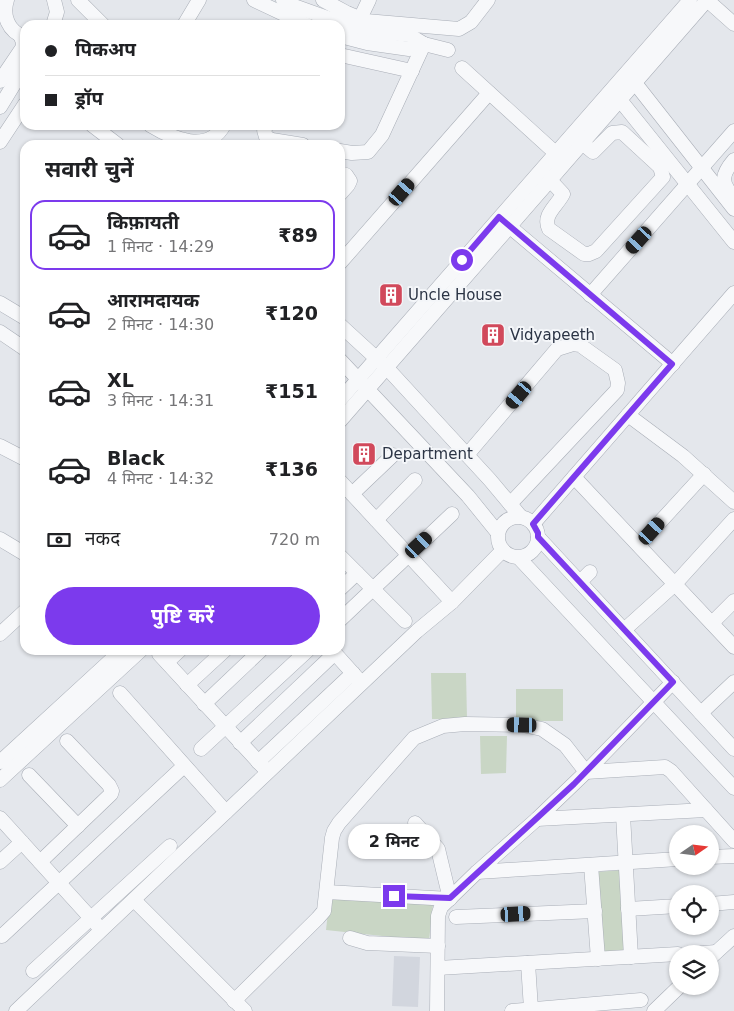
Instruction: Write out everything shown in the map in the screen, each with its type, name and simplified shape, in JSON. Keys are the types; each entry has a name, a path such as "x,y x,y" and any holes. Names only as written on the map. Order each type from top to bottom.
{"street":[{"path":"54,0 57,12 55,20"},
{"path":"56,20 68,0"},
{"path":"78,0 98,20"},
{"path":"187,20 199,0"},
{"path":"254,0 286,20"},
{"path":"282,0 327,20"},
{"path":"323,0 342,20"},
{"path":"351,30 369,0"},
{"path":"351,30 459,29 471,22 488,0"},
{"path":"345,394 376,358 504,222 550,180 560,157 582,143 635,83 690,0"},
{"path":"345,415 387,368 504,222 664,40 707,0 734,24"},
{"path":"4,7 6,20 13,30 20,35"},
{"path":"351,30 367,44 409,49 424,44 448,50"},
{"path":"345,151 368,152 382,135 424,44"},
{"path":"0,81 20,51"},
{"path":"345,57 412,71"},
{"path":"462,68 560,157"},
{"path":"0,107 20,74"},
{"path":"635,83 734,209"},
{"path":"345,258 489,93"},
{"path":"620,100 734,242"},
{"path":"0,142 20,112"},
{"path":"98,130 112,140"},
{"path":"167,130 182,140"},
{"path":"209,140 214,138 222,130"},
{"path":"264,130 266,137 272,140"},
{"path":"590,295 734,131"},
{"path":"550,180 563,194 547,219 549,229 584,254 589,254 596,251 663,177 660,167 622,132 612,133 593,152 582,143"},
{"path":"734,160 726,170 724,180 727,189 734,197"},
{"path":"345,176 350,181 345,188"},
{"path":"504,222 672,364"},
{"path":"498,534 504,523 509,519 527,520 574,477 734,293"},
{"path":"0,303 20,315"},
{"path":"345,330 387,368 510,504 527,520 538,533 535,549 529,555 519,558 511,556 502,550 498,534 468,496 345,366"},
{"path":"0,332 20,346"},
{"path":"467,455 557,349 573,344 580,345 615,370 618,383 617,390 510,504"},
{"path":"628,415 683,456 734,502"},
{"path":"0,446 20,457"},
{"path":"352,494 393,455"},
{"path":"638,546 704,474"},
{"path":"574,477 734,647"},
{"path":"376,520 415,480"},
{"path":"345,486 452,602"},
{"path":"345,615 452,514"},
{"path":"624,630 675,584 734,519"},
{"path":"538,537 734,749"},
{"path":"0,539 20,551"},
{"path":"169,655 163,658 261,765 358,678 452,602 502,550"},
{"path":"519,558 734,788"},
{"path":"345,561 404,621"},
{"path":"580,582 590,572"},
{"path":"345,584 357,573"},
{"path":"712,623 734,601"},
{"path":"0,634 20,616"},
{"path":"0,762 117,655"},
{"path":"0,780 136,655"},
{"path":"187,685 220,655"},
{"path":"204,704 256,655"},
{"path":"201,749 303,655"},
{"path":"240,743 330,655"},
{"path":"336,655 358,678"},
{"path":"16,1011 226,812 358,678"},
{"path":"437,1011 438,916 441,906 586,772 673,682"},
{"path":"701,713 734,682"},
{"path":"120,693 226,812"},
{"path":"234,1001 324,911 332,838 338,823 414,738 443,726 465,724 522,725 542,729 554,736 565,745 586,772"},
{"path":"40,862 112,791 109,785 67,741"},
{"path":"2,936 184,766"},
{"path":"586,772 665,767 671,771 734,841"},
{"path":"29,775 78,826"},
{"path":"537,819 706,810"},
{"path":"622,815 631,957"},
{"path":"0,818 102,930"},
{"path":"415,823 438,849 450,898"},
{"path":"0,862 22,842"},
{"path":"33,971 170,846"},
{"path":"719,857 734,856"},
{"path":"477,872 669,860"},
{"path":"592,865 598,959"},
{"path":"327,892 450,898"},
{"path":"134,900 245,1011"},
{"path":"719,903 734,902"},
{"path":"628,909 669,907"},
{"path":"456,917 595,911"},
{"path":"719,950 734,936"},
{"path":"350,938 367,943 438,946"},
{"path":"438,968 669,955"},
{"path":"528,963 531,1009"},
{"path":"654,1011 671,995"},
{"path":"512,1011 641,1000"}],"shaded area":[{"path":"394,956 420,957 418,1007 392,1006"}],"green space":[{"path":"431,673 466,673 467,719 432,719"},
{"path":"516,689 563,689 563,721 516,721"},
{"path":"480,736 507,736 506,773 481,774"},
{"path":"622,870 629,949 602,953 596,872"},
{"path":"330,894 433,905 429,941 326,930"}],"place":[{"name":"Uncle House","path":"391,295"},
{"name":"Vidyapeeth","path":"493,335"},
{"name":"Department","path":"364,454"}],"route":[{"path":"394,896 450,898 574,784 673,682 538,537 533,524 672,364 499,217 462,260"}]}
